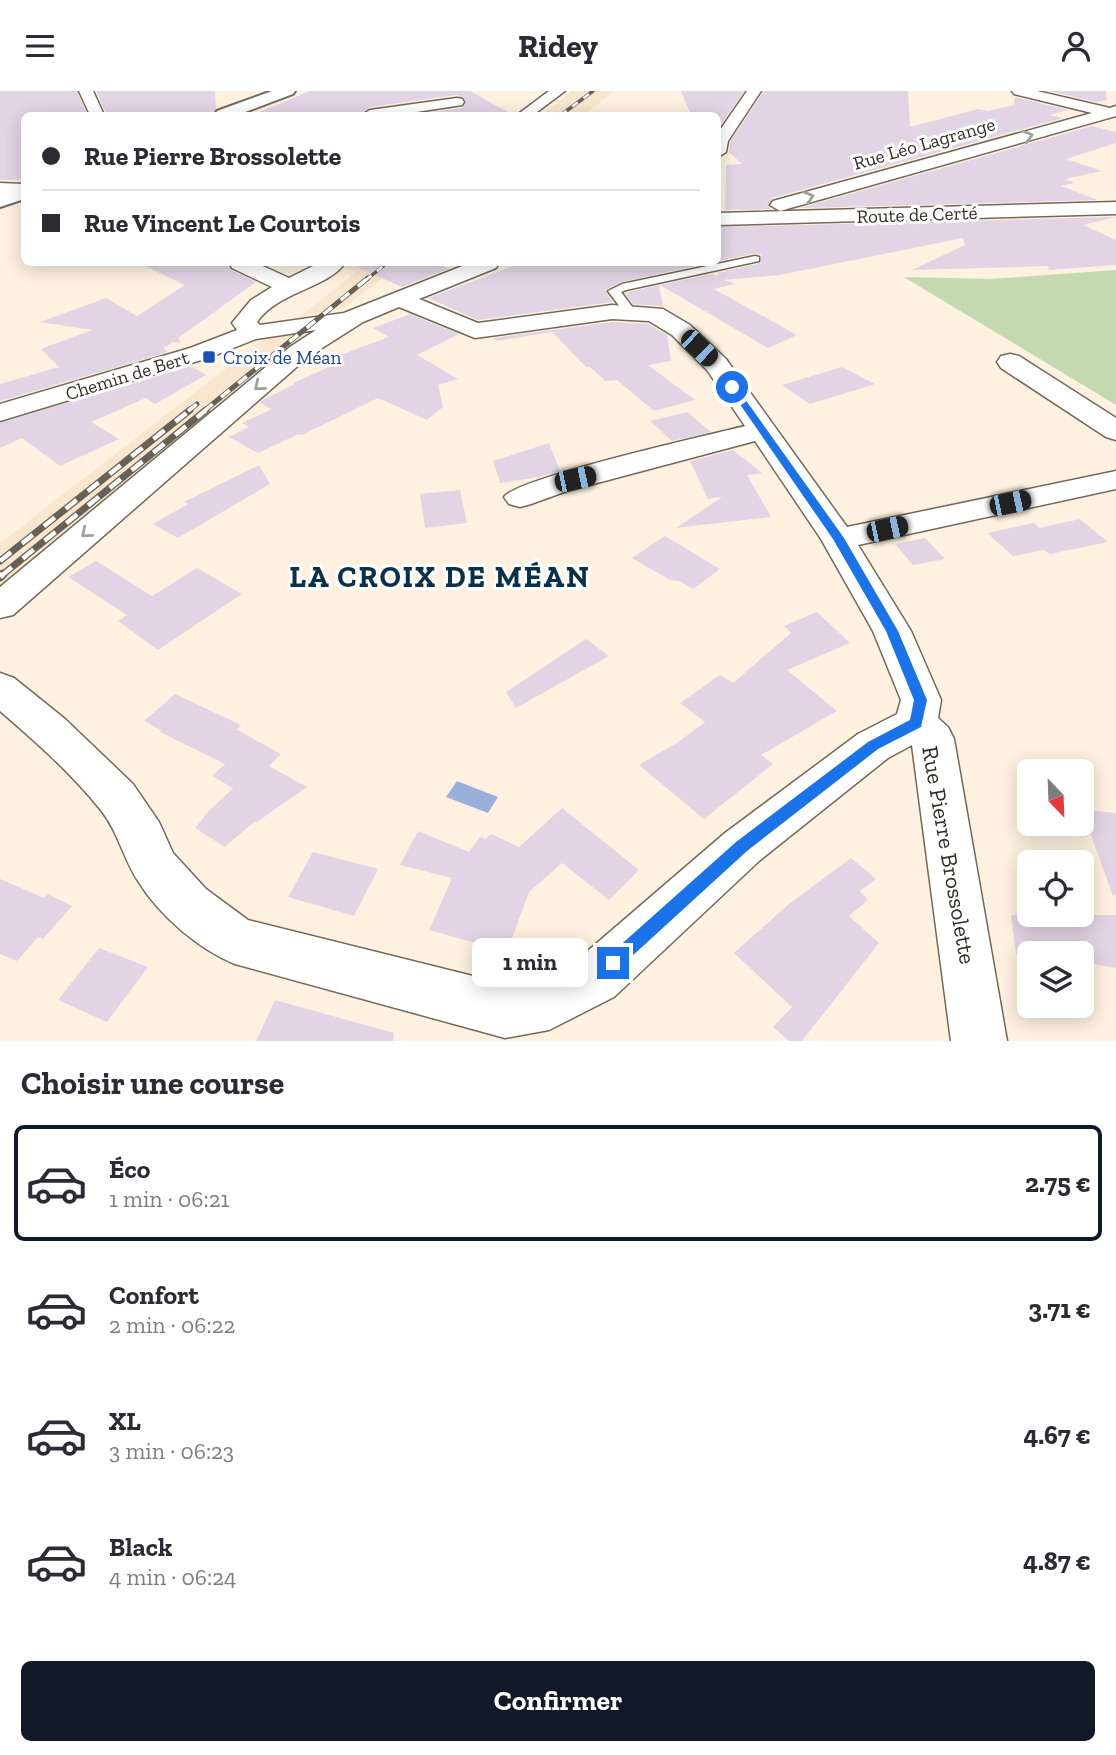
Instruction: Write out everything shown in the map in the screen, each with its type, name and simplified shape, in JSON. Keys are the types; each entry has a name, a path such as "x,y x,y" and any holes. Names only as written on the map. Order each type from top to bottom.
{"main road":[{"path":"231,112 286,91"},
{"path":"0,201 21,191"}],"street":[{"path":"86,91 96,112"},
{"path":"400,112 461,106 443,91"},
{"path":"528,112 558,91"},
{"path":"721,140 754,91"},
{"path":"1019,91 1113,112"},
{"name":"Rue Léo Lagrange","path":"744,218 783,204 1113,112"},
{"path":"0,189 21,190"},
{"path":"721,201 744,218"},
{"name":"Route de Certé","path":"721,219 1116,208"},
{"path":"246,266 290,288"},
{"path":"253,332 244,323 248,315 329,266"},
{"path":"0,606 299,352 354,317 480,266"},
{"name":"Rue Pierre Brossolette","path":"397,298 475,331 612,312 654,314 681,330 717,365 838,538 892,631 921,700 916,723 933,739 979,1041"},
{"name":"Chemin de Bert","path":"0,412 199,353 253,332 354,317"},
{"path":"1010,362 1116,431"},
{"path":"520,497 556,484 762,430"},
{"path":"838,538 1114,483"},
{"path":"0,688 50,730 117,797 142,836 155,867 188,905 235,940 505,1011 549,1004 595,979 741,847 862,754 916,723"}],"lane":[{"path":"630,313 614,291 622,287 755,259"}],"shaded area":[{"path":"572,91 614,91 588,112 545,112"},
{"path":"397,266 344,308 299,317 358,271 343,268"},
{"path":"316,332 0,592 0,543 264,339"}],"green space":[{"path":"1116,270 1116,405 904,277 991,279"}],"water":[{"path":"457,781 498,797 488,813 446,797"}],"building":[{"path":"0,91 77,91 86,112 21,112 21,180 0,180"},
{"path":"96,91 215,91 214,112 106,112"},
{"path":"310,91 470,91 508,112 433,112 462,108 466,101 457,95 370,107 364,112 259,112"},
{"path":"681,91 744,91 721,125 721,112 690,112"},
{"path":"764,91 908,91 910,127 978,109 989,111 1014,105 1015,97 1068,110 1049,115 1063,118 772,198 767,206 771,209 725,210 726,165 742,164 729,152 730,142"},
{"path":"1049,91 1106,91 1107,100 1097,102"},
{"path":"1092,126 1116,132 1116,143 1066,159 1102,171 1065,179 1075,183 1061,186 1098,200 800,208"},
{"path":"1116,217 1083,225 1116,240 1116,265 1049,270 1048,266 912,270 965,245 963,238 780,275 724,280 735,284 714,289 797,335 768,348 660,285 712,274 718,276 718,273 761,263 761,255 756,253 721,260 721,227"},
{"path":"145,266 228,266 256,282 178,338 181,343 173,342 163,348 168,352 0,401 0,384 59,367 41,349 92,330 40,322 106,298 137,316 185,285"},
{"path":"355,266 442,266 448,269 402,287"},
{"path":"513,266 695,266 621,282 605,290 613,302 478,320 428,298"},
{"path":"659,285 663,306 633,304 625,293"},
{"path":"410,314 459,334 417,355 458,379 438,385 443,407 427,420 378,398 258,453 229,437 249,427 242,423 272,409 260,403 261,401 331,366 324,361 389,337 373,328"},
{"path":"612,322 648,324 667,335 671,361 648,365 695,400 654,411 617,380 605,381 590,367 586,367 552,332 496,341 494,338"},
{"path":"191,366 206,375 155,404 146,398 91,422 119,439 60,466 22,438 0,448 0,423"},
{"path":"842,367 875,384 810,404 782,385"},
{"path":"687,412 711,432 672,441 650,421"},
{"path":"549,443 560,471 500,483 493,461"},
{"path":"733,450 762,473 747,475 771,517 676,528 722,497 708,499 690,461"},
{"path":"259,465 270,484 178,538 153,524 188,504 184,502"},
{"path":"460,490 467,523 425,528 420,494"},
{"path":"1080,519 1108,542 1050,554 1044,550 1013,556 987,533 1034,523 1039,528"},
{"path":"665,536 720,569 693,589 680,581 670,580 632,558"},
{"path":"925,538 945,559 913,565 895,544"},
{"path":"96,561 152,596 197,568 242,594 158,650 118,621 127,615 68,577"},
{"path":"817,612 850,643 787,670 837,711 761,755 773,764 704,819 639,765 705,722 680,703 720,675 733,683 791,633 784,626"},
{"path":"586,639 609,656 516,708 506,692"},
{"path":"175,694 241,725 237,730 281,754 269,766 307,787 255,821 225,847 195,828 233,788 212,776 225,764 160,732 161,730 144,721"},
{"path":"562,808 639,870 609,900 562,863 529,892 507,952 429,930 452,878 400,865 418,831 469,852 480,837 486,839 491,834 519,847"},
{"path":"1094,811 1116,813 1116,895 1113,896 1092,837 1094,837"},
{"path":"313,852 378,869 354,916 288,897"},
{"path":"851,858 876,879 860,891 868,900 849,916 879,943 802,1041 789,1041 773,1027 792,1007 734,953 789,904"},
{"path":"0,879 44,898 48,894 72,906 43,939 38,937 17,961 0,954"},
{"path":"1011,915 1017,915 1017,927 1094,927 1094,915 1116,915 1116,968 1094,964 1094,941 1017,941 1016,954"},
{"path":"99,948 148,967 107,1022 58,1000"},
{"path":"275,1000 394,1033 393,1041 256,1041"}],"railway":[{"path":"565,112 593,91"},
{"path":"366,280 383,266"},
{"path":"204,411 368,278"},
{"path":"188,411 197,404"},
{"path":"0,561 190,410"},
{"path":"1,576 206,410"}],"place":[{"name":"Croix de Méan","path":"209,357"}],"district":[{"name":"LA CROIX DE MÉAN","path":"440,577"}],"route":[{"path":"613,963 741,847 873,745 916,723 921,700 892,631 838,538 732,387"}]}
